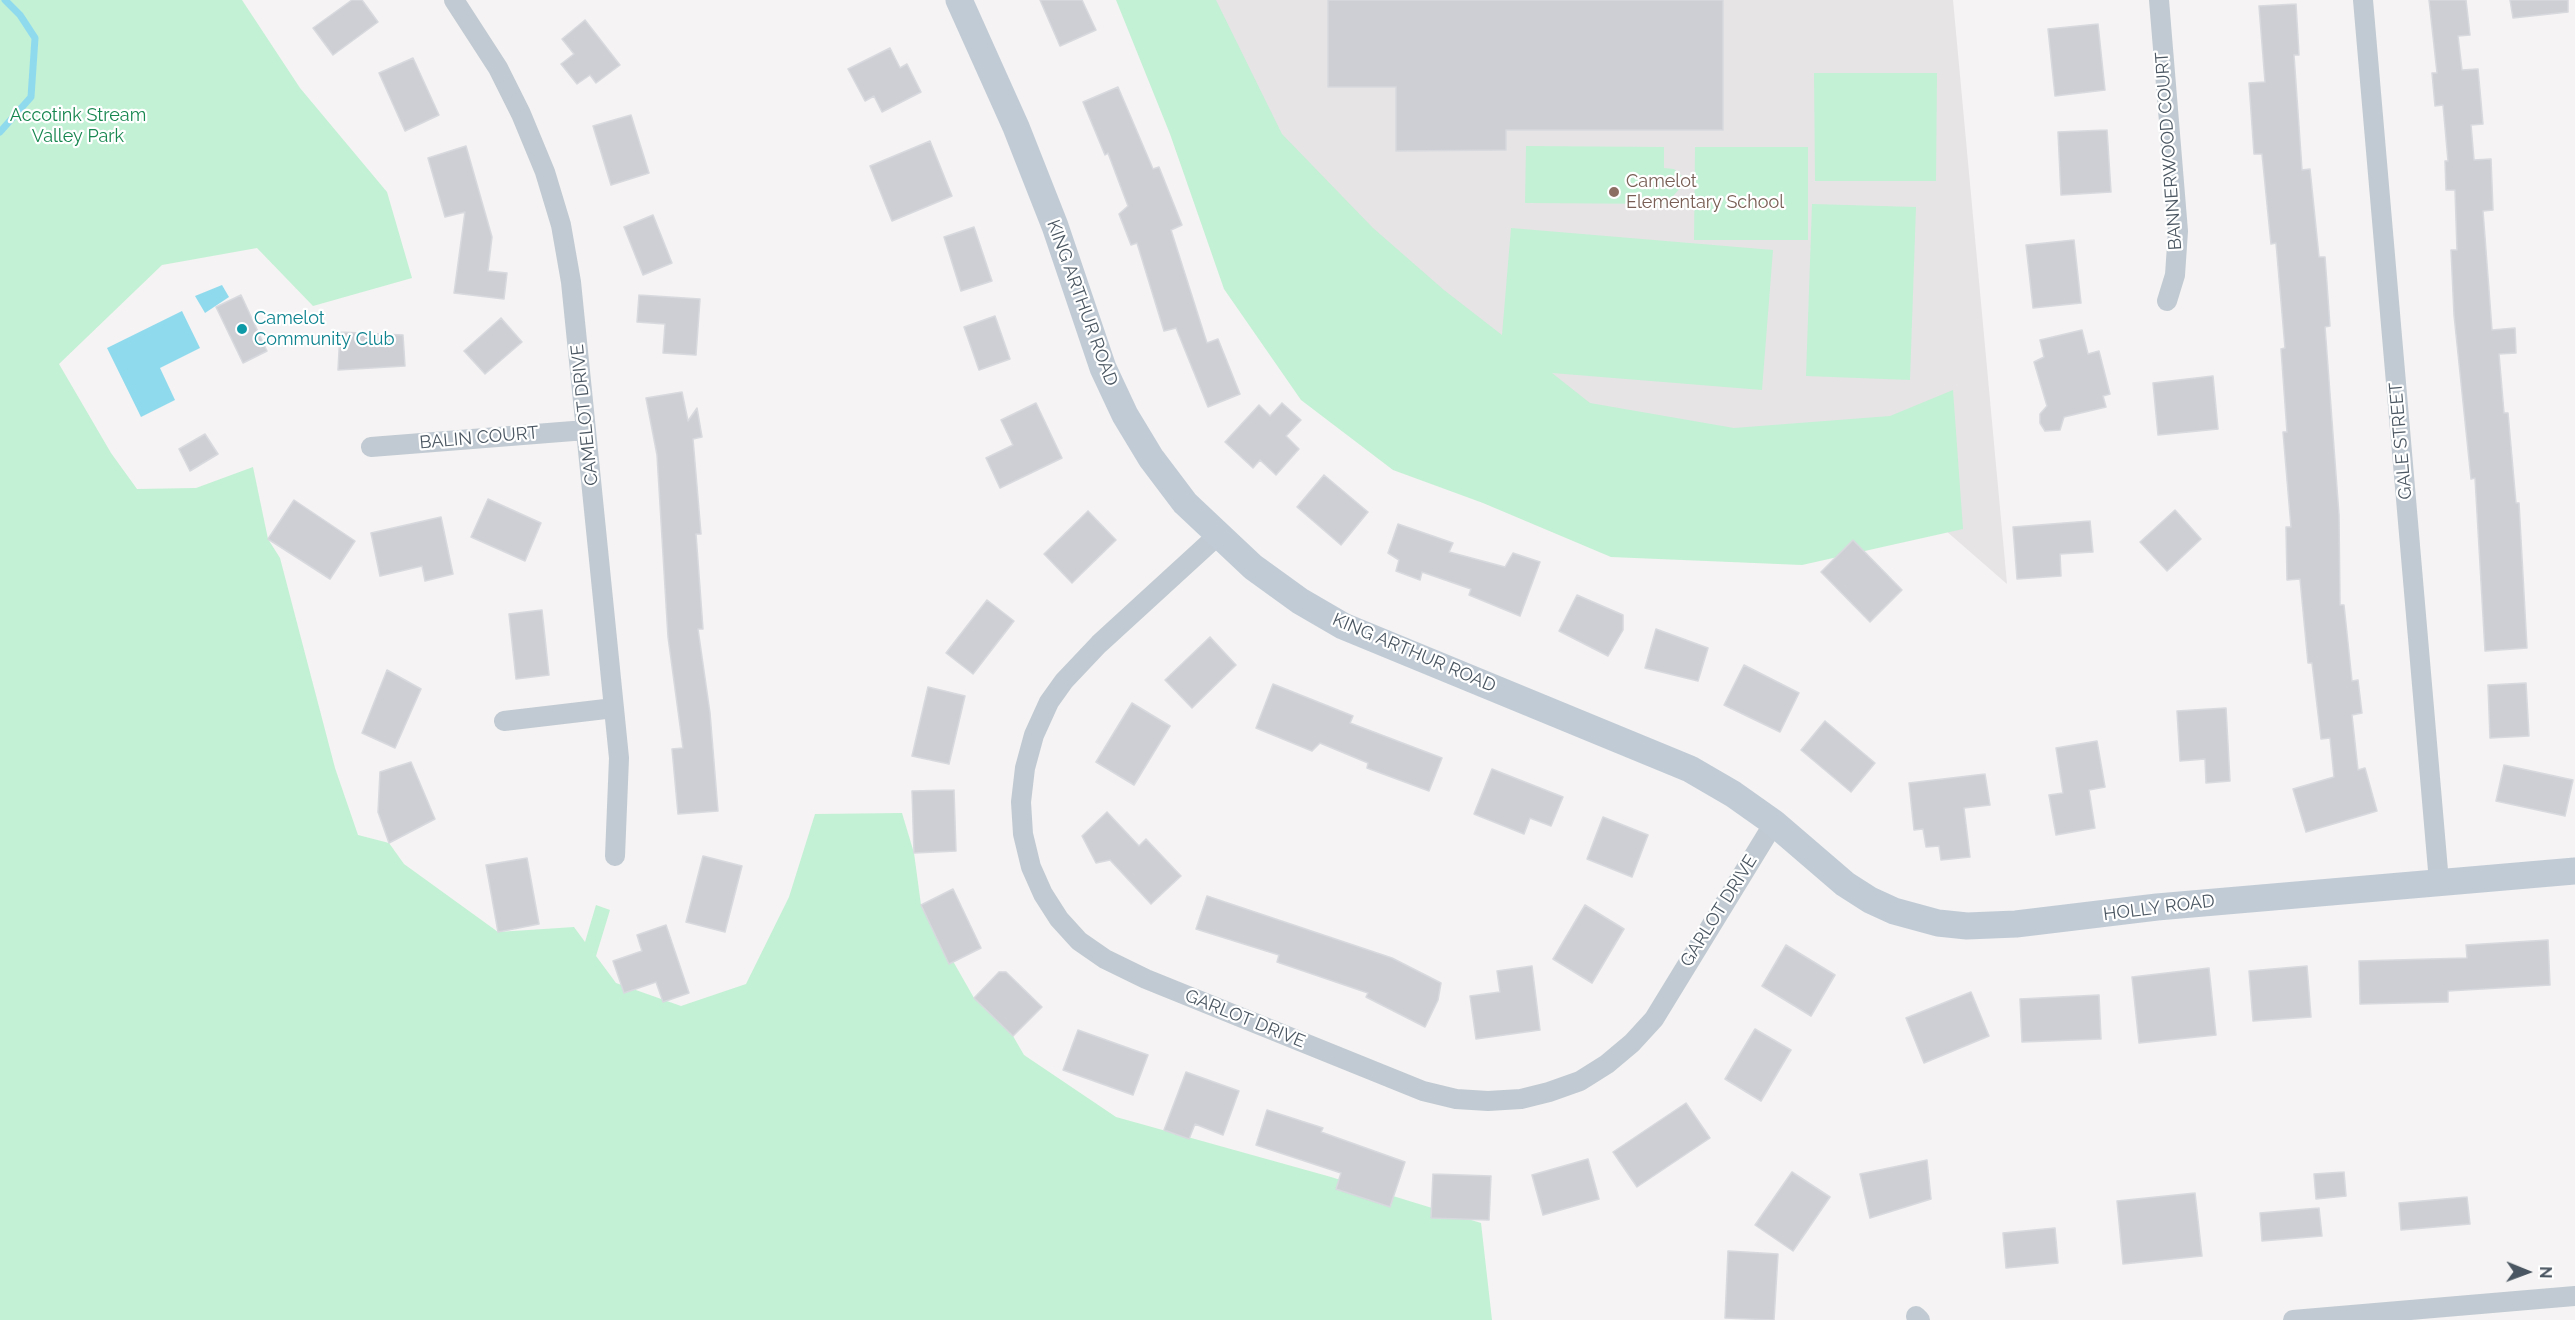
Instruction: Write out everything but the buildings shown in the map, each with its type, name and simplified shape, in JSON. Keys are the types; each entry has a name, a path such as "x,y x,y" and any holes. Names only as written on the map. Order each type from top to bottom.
{"street":[{"name":"CAMELOT DRIVE","path":"454,0 498,68 545,172 561,225 572,282 619,758 615,856"},
{"name":"KING ARTHUR ROAD","path":"958,0 1016,127 1055,226 1103,368 1125,415 1172,485 1217,536 1253,567 1300,601 1343,626 1690,769 1733,794 1774,823"},
{"name":"BANNERWOOD COURT","path":"2158,0 2178,231 2175,275 2168,301"},
{"name":"GALE STREET","path":"2363,0 2439,882"},
{"name":"BALIN COURT","path":"371,447 586,430"},
{"name":"GARLOT DRIVE","path":"1217,536 1099,644 1064,681 1049,702 1034,735 1024,768 1021,802 1023,834 1031,867 1043,894 1059,919 1079,940 1105,959 1146,979 1423,1091 1456,1099 1488,1101 1521,1099 1549,1092 1580,1080 1607,1064 1632,1043 1654,1019 1774,823"},
{"path":"504,721 614,708"},
{"name":"HOLLY ROAD","path":"1774,823 1845,884 1870,900 1915,918 1967,926 2016,924 2157,907 2575,871"},
{"path":"2294,1320 2575,1296"}],"shaded area":[{"name":"Camelot Elementary School","path":"1167,0 1953,0 2007,584 1829,429 1719,541 1346,385"}],"green space":[{"name":"Accotink Stream Valley Park","path":"0,0 242,0 300,88 387,192 412,278 313,306 257,248 162,265 59,364 111,453 137,489 196,488 253,467 268,539 280,558 335,768 358,835 389,843 404,864 498,932 574,927 585,942 596,905 610,910 596,956 616,983 681,1006 746,984 789,897 815,814 902,813 914,853 921,905 974,998 1013,1036 1024,1055 1116,1117 1331,1177 1481,1223 1492,1320 0,1320"},
{"path":"1116,0 1216,0 1282,134 1373,228 1444,290 1502,335 1511,228 1773,250 1762,390 1552,373 1590,403 1734,428 1890,416 1953,390 1963,529 1802,565 1611,557 1483,503 1393,470 1301,400 1224,289 1170,134"},
{"path":"1814,73 1937,73 1936,181 1815,181"},
{"path":"1526,146 1664,147 1664,168 1674,169 1682,176 1682,186 1666,204 1525,203"},
{"path":"1695,147 1808,147 1808,240 1694,240"},
{"path":"1812,204 1916,207 1910,380 1806,376"}],"water":[{"path":"222,285 229,297 205,313 195,296"},
{"path":"182,311 200,348 160,368 175,400 141,417 107,348"}],"waterway":[{"path":"0,132 31,97 35,38 20,15 5,0"}],"place":[{"name":"Camelot Elementary School","path":"1614,192"},
{"name":"Camelot Community Club","path":"242,329"}]}
